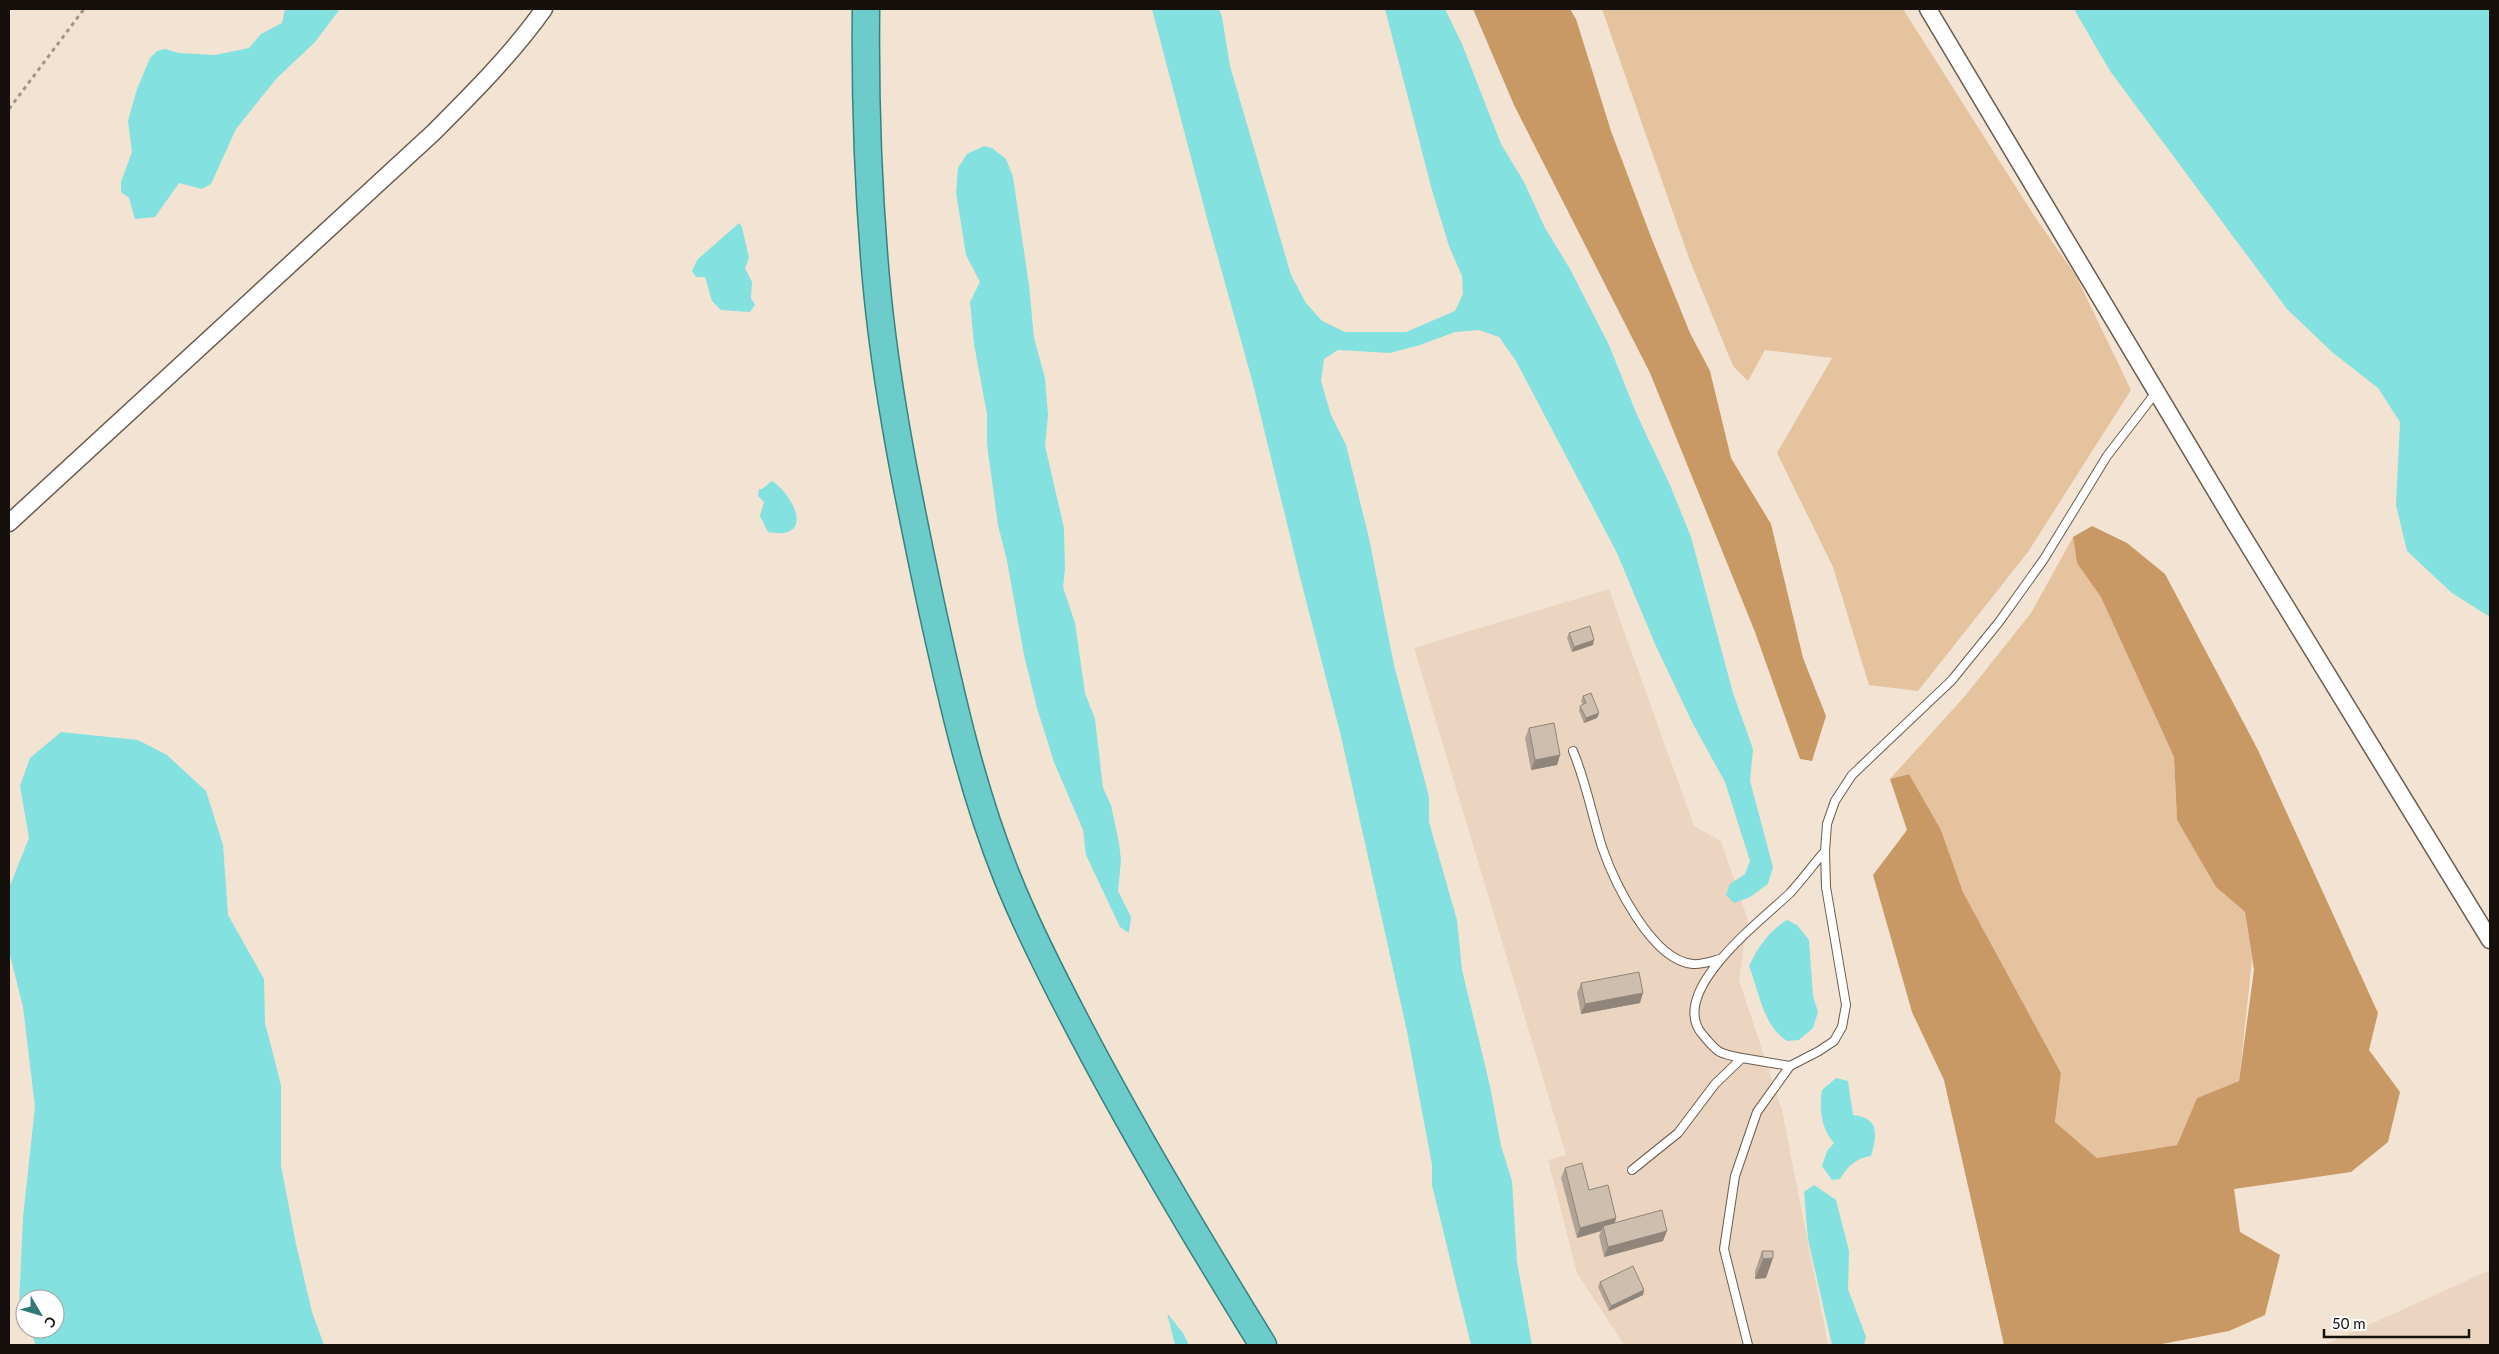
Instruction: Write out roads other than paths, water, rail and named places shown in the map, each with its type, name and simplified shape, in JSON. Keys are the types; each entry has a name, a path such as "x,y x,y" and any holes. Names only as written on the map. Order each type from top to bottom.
{"highway":[{"path":"866,9 865,101 876,281 894,418 919,549 954,710 981,804 1011,886 1053,977 1122,1110 1263,1345"}],"street":[{"path":"9,523 433,133 509,54 544,9"},
{"path":"1928,9 2233,520 2490,940"}],"lane":[{"path":"1748,1345 1724,1249 1735,1176 1757,1112 1790,1066 1819,1052 1834,1041 1842,1028 1846,1005 1826,887 1824,851 1827,824 1835,802 1852,775 1952,680 1999,622 2044,559 2107,456 2157,391"},
{"path":"1573,751 1584,780 1602,848 1626,900 1646,931 1663,950 1680,960 1694,964 1720,959"},
{"path":"1790,1066 1717,1053 1697,1028 1694,1008 1702,984 1720,959 1792,891 1824,851"},
{"path":"1632,1170 1678,1133 1714,1084 1742,1058"}],"water":[{"path":"285,9 340,9 315,42 276,79 236,129 211,184 202,189 179,183 155,217 135,219 129,198 121,192 121,182 132,152 128,121 137,89 150,58 157,51 165,49 179,53 215,55 249,48 261,34 282,23"},
{"path":"1152,9 1219,9 1230,66 1291,275 1306,303 1322,321 1345,332 1406,332 1455,311 1463,294 1462,276 1449,246 1432,190 1385,9 1445,9 1462,44 1501,144 1524,182 1545,228 1570,269 1609,345 1637,415 1670,485 1691,537 1733,693 1753,749 1750,781 1773,867 1768,884 1750,897 1734,903 1726,895 1730,884 1745,874 1750,861 1725,782 1693,724 1655,644 1617,553 1516,361 1499,337 1479,330 1455,332 1420,345 1390,353 1338,350 1324,359 1321,381 1331,415 1346,445 1369,538 1394,665 1429,797 1429,822 1457,920 1462,970 1490,1086 1501,1146 1512,1181 1517,1262 1532,1345 1471,1345 1432,1185 1432,1165 1407,1031 1341,736 1252,380"},
{"path":"2074,9 2490,9 2490,617 2452,593 2407,551 2396,505 2400,422 2378,388 2332,352 2287,309 2110,71"},
{"path":"984,146 992,148 1006,159 1013,177 1029,285 1034,338 1045,378 1048,415 1045,446 1064,528 1065,569 1063,587 1075,623 1085,693 1095,719 1103,788 1111,805 1119,843 1121,861 1118,891 1131,917 1129,933 1120,927 1086,855 1083,830 1054,762 1037,708 1024,655 1007,561 998,525 987,444 987,414 974,344 970,302 980,282 966,255 956,192 958,168 967,154"},
{"path":"739,223 742,227 749,258 745,268 752,282 751,298 755,305 750,312 721,310 712,301 705,277 696,277 692,271 697,260"},
{"path":"772,481 787,496 796,515 796,524 792,530 783,533 768,532 760,516 764,502 758,496 759,489 762,489"},
{"path":"61,732 138,740 167,755 206,791 223,845 228,915 264,979 265,1023 281,1085 281,1166 296,1244 312,1312 324,1345 36,1345 33,1339 65,1339 65,1289 20,1289 23,1217 35,1107 23,1007 9,951 9,888 29,838 20,786 30,758"},
{"path":"1787,920 1797,925 1809,940 1813,996 1818,1012 1813,1028 1799,1040 1787,1041 1772,1026 1767,1017 1749,966 1765,940"},
{"path":"1836,1078 1848,1081 1853,1115 1862,1117 1872,1124 1875,1141 1871,1156 1857,1161 1846,1170 1840,1179 1832,1180 1822,1166 1827,1151 1834,1143 1824,1125 1821,1104 1822,1090"},
{"path":"1814,1185 1836,1200 1849,1251 1848,1289 1866,1337 1864,1345 1832,1345 1808,1239 1804,1192"},
{"path":"1167,1313 1183,1333 1189,1345 1175,1345"}]}
